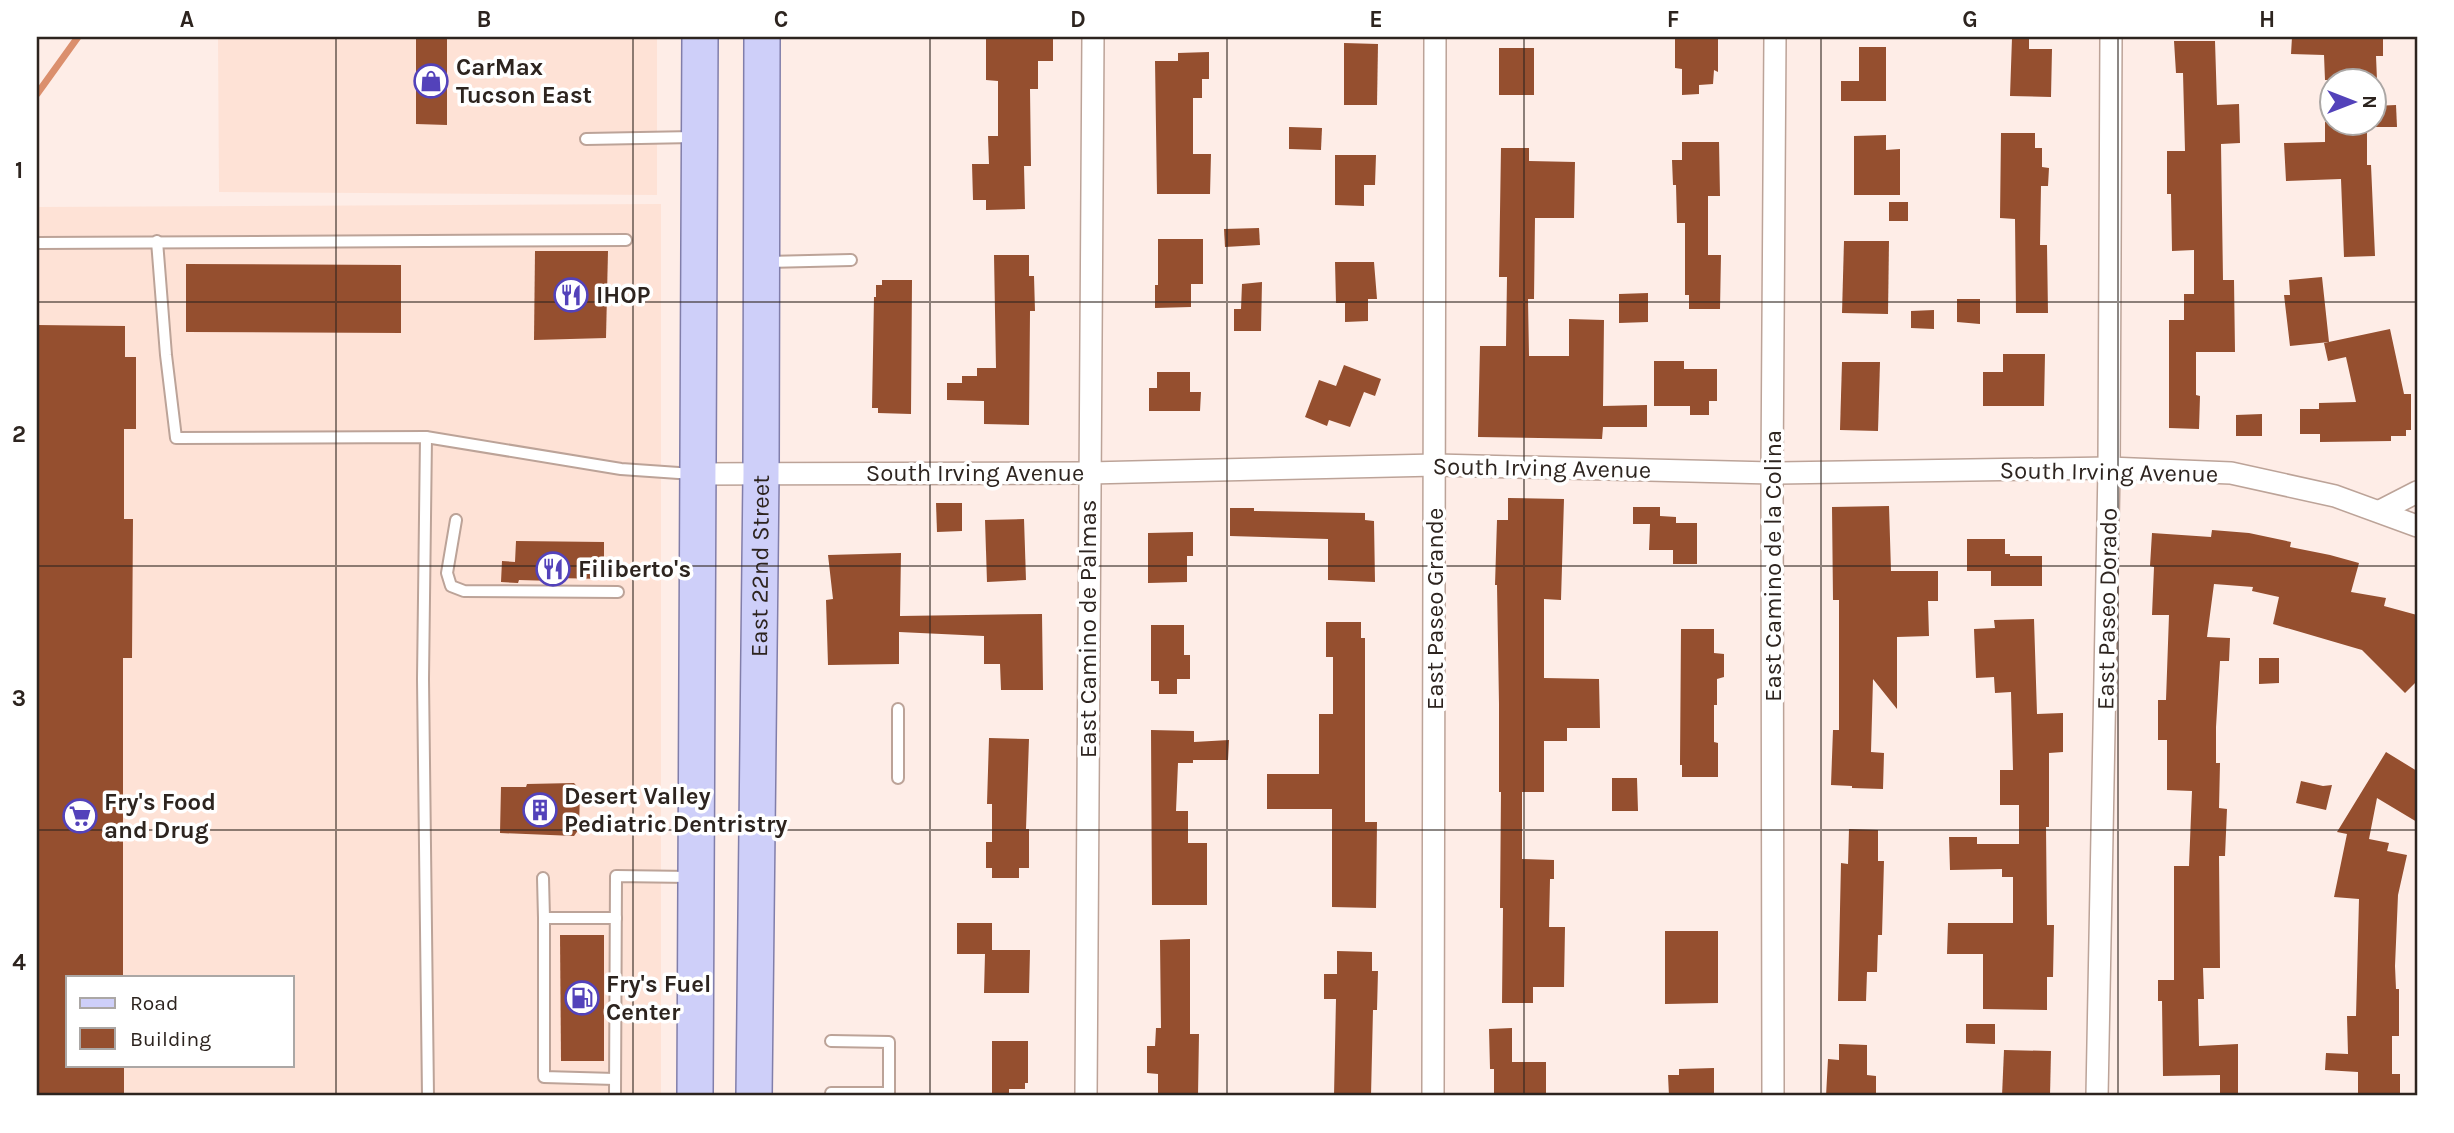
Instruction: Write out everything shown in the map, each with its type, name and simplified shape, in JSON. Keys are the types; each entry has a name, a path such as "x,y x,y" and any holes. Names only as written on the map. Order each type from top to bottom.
{"main road":[{"path":"695,1096 701,37"},
{"name":"East 22nd Street","path":"754,1096 761,474 762,37"}],"street":[{"name":"East Camino de Palmas","path":"1086,1096 1093,37"},
{"name":"East Paseo Grande","path":"1433,1096 1435,37"},
{"name":"East Camino de la Colina","path":"1773,1096 1772,472 1775,37"},
{"name":"East Paseo Dorado","path":"2097,1096 2109,468 2111,37"},
{"name":"South Irving Avenue","path":"699,474 1089,472 1436,466 1772,472 2109,468 2231,473 2335,496 2417,526"},
{"path":"2380,511 2417,492"}],"lane":[{"path":"586,139 700,137"},
{"path":"37,243 626,240"},
{"path":"157,242 176,438 426,437 621,469 699,474"},
{"path":"761,262 851,260"},
{"path":"426,437 423,679 428,1096"},
{"path":"456,520 447,573 452,586 464,592 618,592"},
{"path":"898,709 898,778"},
{"path":"615,1096 616,876 697,877"},
{"path":"543,878 544,1077 615,1079"},
{"path":"544,918 616,918"},
{"path":"831,1041 889,1042 889,1095 831,1093"}],"shaded area":[{"path":"218,37 657,37 657,195 219,192"},
{"path":"661,204 661,1096 37,1096 37,207"}],"building":[{"name":"CarMax Tucson East","path":"416,37 447,37 447,125 416,124"},
{"path":"986,37 1053,37 1053,61 1038,61 1038,89 1030,89 1031,166 1024,166 1025,209 986,210 986,200 973,200 972,164 989,164 988,136 998,136 998,81 986,80"},
{"path":"1675,37 1718,37 1718,72 1714,70 1713,84 1699,85 1699,94 1682,95 1682,69 1675,68"},
{"path":"2292,37 2383,37 2383,56 2376,56 2376,66 2324,66 2324,55 2291,54"},
{"path":"2012,38 2029,39 2029,49 2052,49 2051,97 2010,96"},
{"path":"2174,41 2215,41 2217,105 2239,104 2240,143 2221,144 2223,280 2234,280 2235,352 2196,352 2196,395 2200,396 2199,429 2169,428 2169,320 2184,320 2184,294 2194,294 2194,250 2172,251 2171,194 2167,194 2167,151 2185,151 2183,73 2176,73"},
{"path":"1344,43 1378,44 1377,105 1344,105"},
{"path":"1859,47 1886,47 1886,101 1841,101 1841,81 1859,81"},
{"path":"1499,48 1534,48 1534,95 1499,95"},
{"path":"1209,52 1209,79 1202,79 1202,98 1193,98 1193,154 1211,154 1210,194 1157,194 1155,61 1178,61 1178,53"},
{"path":"2388,105 2396,105 2397,127 2388,127"},
{"path":"1289,127 1322,128 1321,150 1289,149"},
{"path":"2001,133 2035,133 2035,148 2042,148 2042,167 2049,168 2048,186 2041,186 2040,245 2047,245 2048,313 2016,313 2015,219 2000,218"},
{"path":"1886,135 1886,150 1900,149 1900,195 1854,195 1854,136"},
{"path":"2325,136 2367,136 2375,256 2344,257 2341,179 2286,181 2284,143 2325,142"},
{"path":"1682,142 1719,142 1720,196 1708,196 1708,255 1721,255 1720,309 1689,309 1689,295 1685,295 1685,223 1677,223 1672,160 1682,160"},
{"path":"1501,148 1529,148 1529,161 1575,162 1574,218 1535,218 1534,299 1528,299 1529,356 1569,356 1569,319 1604,320 1603,406 1647,405 1647,427 1603,427 1602,439 1478,437 1480,346 1506,346 1507,277 1499,277"},
{"path":"1335,155 1376,155 1375,185 1364,185 1364,206 1335,205"},
{"path":"1889,202 1908,202 1908,221 1889,221"},
{"path":"1259,228 1260,245 1225,247 1224,229"},
{"path":"1158,239 1203,239 1203,284 1191,284 1191,307 1155,308"},
{"path":"1844,241 1889,241 1888,314 1842,313"},
{"name":"IHOP","path":"535,251 608,251 606,338 534,340"},
{"path":"994,255 1029,255 1029,276 1034,276 1035,311 1030,311 1029,425 984,424 984,401 947,400 947,383 962,383 962,376 977,376 977,368 996,368"},
{"path":"1335,262 1374,262 1377,299 1368,299 1368,321 1345,322 1345,303 1336,303"},
{"path":"186,264 401,265 401,333 186,332"},
{"path":"2322,277 2329,342 2290,346 2284,295 2290,295 2289,280"},
{"path":"882,280 912,280 911,414 878,413 878,408 872,408 874,297 876,285 882,285"},
{"path":"1262,282 1261,331 1234,331 1234,309 1241,309 1242,284"},
{"path":"1648,293 1648,322 1619,323 1619,294"},
{"path":"1957,299 1980,299 1980,324 1957,322"},
{"path":"1934,310 1934,329 1911,328 1911,311"},
{"path":"37,325 125,326 125,357 136,357 136,429 124,429 124,519 133,519 132,658 123,658 123,976 66,976 66,1066 124,1066 124,1096 37,1096"},
{"path":"2390,329 2404,394 2411,394 2411,430 2406,430 2406,436 2391,436 2391,441 2320,442 2320,434 2300,434 2300,409 2319,409 2319,403 2356,402 2346,357 2328,361 2324,343"},
{"path":"2003,354 2045,354 2044,406 1983,406 1983,372 2003,372"},
{"path":"1654,361 1684,361 1684,369 1717,369 1717,401 1709,401 1709,415 1690,415 1690,406 1654,406"},
{"path":"1842,362 1880,362 1878,431 1840,430"},
{"path":"1344,365 1381,379 1375,396 1364,392 1350,427 1329,420 1327,426 1305,417 1319,380 1336,386"},
{"path":"1157,372 1190,372 1190,392 1201,392 1200,411 1149,411 1149,388 1157,388"},
{"path":"2262,414 2262,436 2236,436 2236,415"},
{"path":"1508,498 1564,499 1561,600 1544,599 1544,678 1599,679 1600,728 1567,728 1567,741 1544,741 1544,792 1522,792 1522,859 1554,860 1554,879 1550,879 1549,927 1565,927 1564,987 1533,987 1533,1003 1502,1003 1503,908 1500,908 1501,792 1495,585 1497,520 1508,520"},
{"path":"936,503 962,503 962,531 937,532"},
{"path":"1889,506 1891,571 1938,571 1938,601 1928,601 1929,636 1897,637 1897,709 1873,679 1871,752 1884,753 1883,789 1831,785 1833,730 1839,730 1839,600 1833,600 1832,507"},
{"path":"1633,507 1660,507 1660,516 1676,517 1676,523 1697,523 1697,564 1673,564 1673,550 1649,550 1650,524 1633,524"},
{"path":"1230,508 1254,508 1254,511 1365,513 1365,520 1374,521 1375,582 1328,580 1328,539 1230,536"},
{"path":"1024,519 1026,580 987,582 985,520"},
{"path":"2212,530 2249,533 2291,542 2290,547 2359,563 2351,592 2386,598 2384,606 2417,615 2417,681 2405,693 2362,650 2273,624 2279,597 2252,591 2253,587 2214,584 2207,637 2230,638 2229,661 2220,661 2216,727 2216,763 2220,763 2219,808 2227,809 2225,856 2219,856 2220,968 2203,968 2204,999 2198,999 2199,1046 2238,1044 2238,1096 2220,1096 2220,1075 2163,1076 2162,1001 2158,1001 2158,980 2174,980 2174,866 2189,866 2192,791 2167,790 2167,740 2158,740 2158,700 2166,700 2169,615 2152,615 2152,533 2211,537"},
{"path":"1193,532 1193,556 1187,556 1187,582 1148,583 1148,533"},
{"path":"1967,539 2005,539 2005,554 2042,556 2042,586 1991,586 1991,571 1967,571"},
{"name":"Filiberto's","path":"516,541 604,542 604,579 556,578 554,581 501,582 502,561 515,562"},
{"path":"901,553 900,616 1042,614 1043,690 1001,690 1000,664 984,664 984,636 899,632 899,664 828,665 826,600 833,599 828,555"},
{"path":"2034,619 2037,714 2063,713 2063,752 2049,753 2049,827 2046,827 2047,925 2054,925 2053,977 2047,977 2047,1010 1983,1009 1983,954 1947,954 1948,923 2013,923 2013,877 2002,877 2002,869 1950,870 1949,837 1977,837 1977,844 2019,844 2019,805 2000,805 2000,770 2013,770 2011,692 1995,693 1994,677 1976,678 1974,629 1995,628 1994,620"},
{"path":"1326,622 1361,622 1361,638 1365,638 1365,822 1377,822 1376,908 1332,907 1332,809 1267,809 1267,774 1319,774 1319,714 1333,714 1333,657 1326,657"},
{"path":"1151,625 1184,625 1184,655 1190,655 1190,679 1177,679 1177,694 1159,694 1159,681 1151,681"},
{"path":"1681,629 1714,629 1714,653 1724,654 1724,677 1717,679 1717,705 1714,705 1718,777 1682,777"},
{"path":"2259,658 2279,658 2279,683 2259,684"},
{"path":"1151,730 1194,731 1194,742 1229,740 1228,760 1178,763 1176,811 1188,811 1188,843 1207,843 1207,905 1152,905"},
{"path":"989,738 1029,739 1026,829 1029,829 1029,868 1019,868 1019,878 992,878 992,868 986,868 986,842 992,842 992,804 987,804"},
{"path":"2386,752 2417,771 2417,822 2377,798 2369,839 2389,843 2387,851 2407,855 2398,895 2395,966 2396,989 2399,989 2399,1036 2392,1036 2392,1074 2400,1074 2400,1096 2358,1096 2358,1072 2325,1070 2326,1053 2348,1054 2347,1016 2356,1016 2359,899 2334,897 2347,834 2337,832"},
{"path":"1612,778 1637,778 1638,811 1612,811"},
{"path":"2301,781 2323,786 2332,785 2326,810 2296,803"},
{"name":"Desert Valley Pediatric Dentristry","path":"574,783 580,790 579,829 574,836 500,833 501,787"},
{"path":"1849,829 1878,830 1878,861 1884,861 1882,935 1878,935 1877,972 1867,972 1866,1001 1838,1001 1841,863 1848,864"},
{"path":"957,923 992,923 992,950 1030,950 1029,993 984,993 985,954 957,954"},
{"path":"1665,931 1718,931 1718,1003 1665,1004"},
{"name":"Fry's Fuel Center","path":"560,935 604,935 604,1061 561,1061"},
{"path":"1190,939 1190,1034 1199,1034 1198,1096 1158,1096 1158,1074 1147,1073 1147,1046 1155,1046 1156,1028 1161,1028 1160,940"},
{"path":"1337,951 1372,952 1372,971 1378,971 1377,1010 1373,1010 1371,1096 1334,1096 1336,999 1324,999 1324,974 1337,974"},
{"path":"1966,1024 1995,1024 1995,1044 1966,1043"},
{"path":"1512,1028 1512,1062 1546,1062 1546,1096 1494,1096 1489,1029"},
{"path":"992,1041 1028,1041 1028,1083 1025,1083 1025,1089 1009,1089 1009,1096 992,1096"},
{"path":"1839,1044 1867,1045 1867,1075 1876,1076 1876,1096 1826,1096 1828,1059 1839,1060"},
{"path":"2004,1050 2051,1051 2050,1096 2002,1096"},
{"path":"1714,1068 1714,1096 1669,1096 1668,1075 1679,1075 1679,1069"}],"waterway":[{"path":"37,94 78,37"}],"place":[{"name":"CarMax Tucson East","path":"431,81"},
{"name":"IHOP","path":"571,295"},
{"name":"Filiberto's","path":"553,569"},
{"name":"Desert Valley Pediatric Dentristry","path":"540,810"},
{"name":"Fry's Food and Drug","path":"80,816"},
{"name":"Fry's Fuel Center","path":"582,998"}]}
